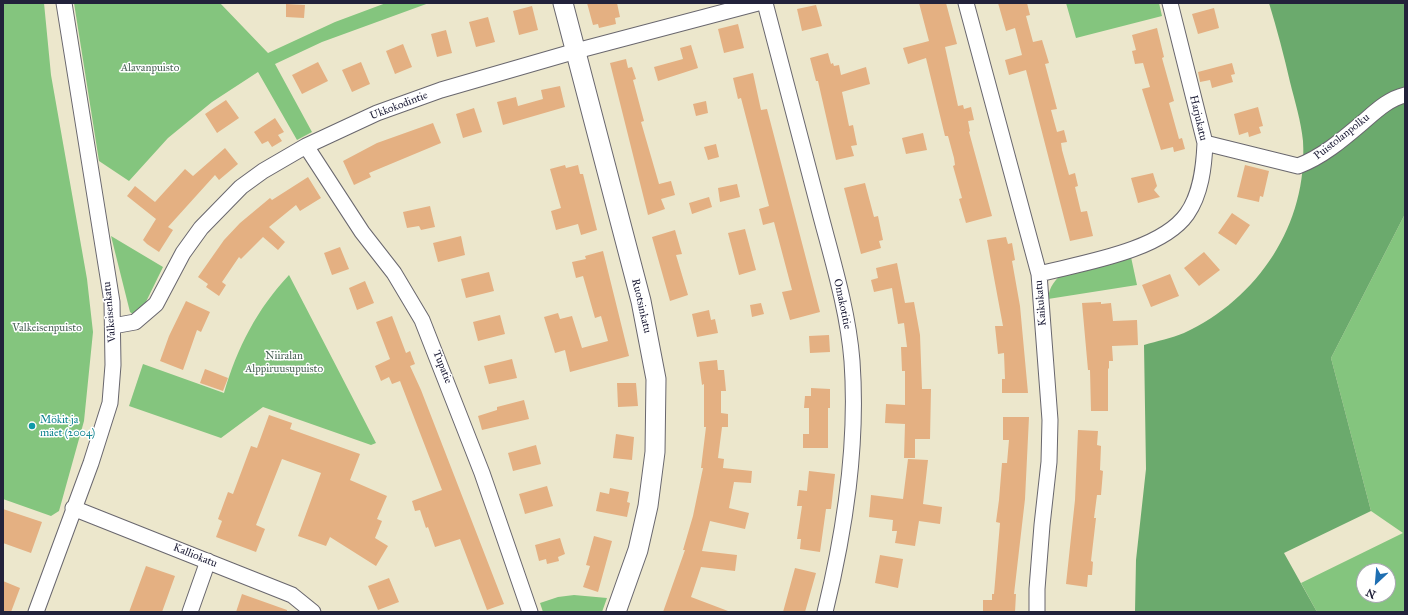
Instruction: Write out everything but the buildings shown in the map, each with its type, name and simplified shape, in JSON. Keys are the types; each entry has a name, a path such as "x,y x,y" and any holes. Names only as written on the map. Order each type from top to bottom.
{"street":[{"name":"Valkeisenkatu","path":"36,612 73,508 91,463 110,403 113,365 112,302 64,3"},
{"name":"Ruotsinkatu","path":"563,3 641,301 656,379 655,452 648,506 638,550 616,612"},
{"name":"Ukkokodintie","path":"113,326 135,322 156,304 183,253 201,228 241,187 263,170 306,146 402,103 576,51 758,3"},
{"name":"Omakotitie","path":"765,3 830,250 846,317 852,360 854,404 848,487 842,536 825,612"},
{"name":"Kaikukatu","path":"966,3 1039,274 1047,377 1050,448 1038,582 1037,612"},
{"name":"Harjukatu","path":"1039,274 1130,250 1155,240 1177,225 1187,214 1194,201 1204,163 1205,143 1170,3"},
{"name":"Puistolanpolku","path":"1205,143 1298,166 1312,161 1339,142 1379,108 1398,96 1405,95"},
{"name":"Tupatie","path":"306,146 362,232 394,273 422,320 438,357 482,473 530,612"},
{"name":"Kalliokatu","path":"73,508 292,596 313,612"},
{"path":"190,612 208,561"}],"green space":[{"name":"Valkeisenpuisto","path":"3,3 44,3 51,75 87,279 93,332 84,421 59,511 51,516 3,499"},
{"name":"Alavanpuisto","path":"74,3 220,3 268,53 335,22 386,3 429,3 322,42 275,64 312,132 297,140 258,72 212,102 168,138 129,181 99,161"},
{"path":"1066,3 1159,3 1162,16 1076,38"},
{"path":"1269,3 1405,3 1405,214 1331,358 1371,511 1284,553 1317,612 1135,612 1136,560 1146,469 1144,345 1184,333 1211,318 1235,300 1255,279 1273,255 1287,229 1297,201 1302,172 1303,141 1298,112"},
{"path":"1405,214 1405,612 1317,612 1301,583 1403,533 1371,511 1331,358"},
{"path":"111,236 163,267 141,312 134,315 130,312"},
{"path":"1131,257 1137,285 1048,299 1050,290 1054,283 1065,271"},
{"name":"Niiralan Alppiruusupuisto","path":"289,275 376,443 371,445 263,407 221,438 129,406 143,364 224,393 235,360 249,330 267,301"},
{"path":"574,595 607,598 602,612 543,612 540,603 558,597"}],"place":[{"name":"Mökit ja mäet (2004)","path":"32,426"}]}
